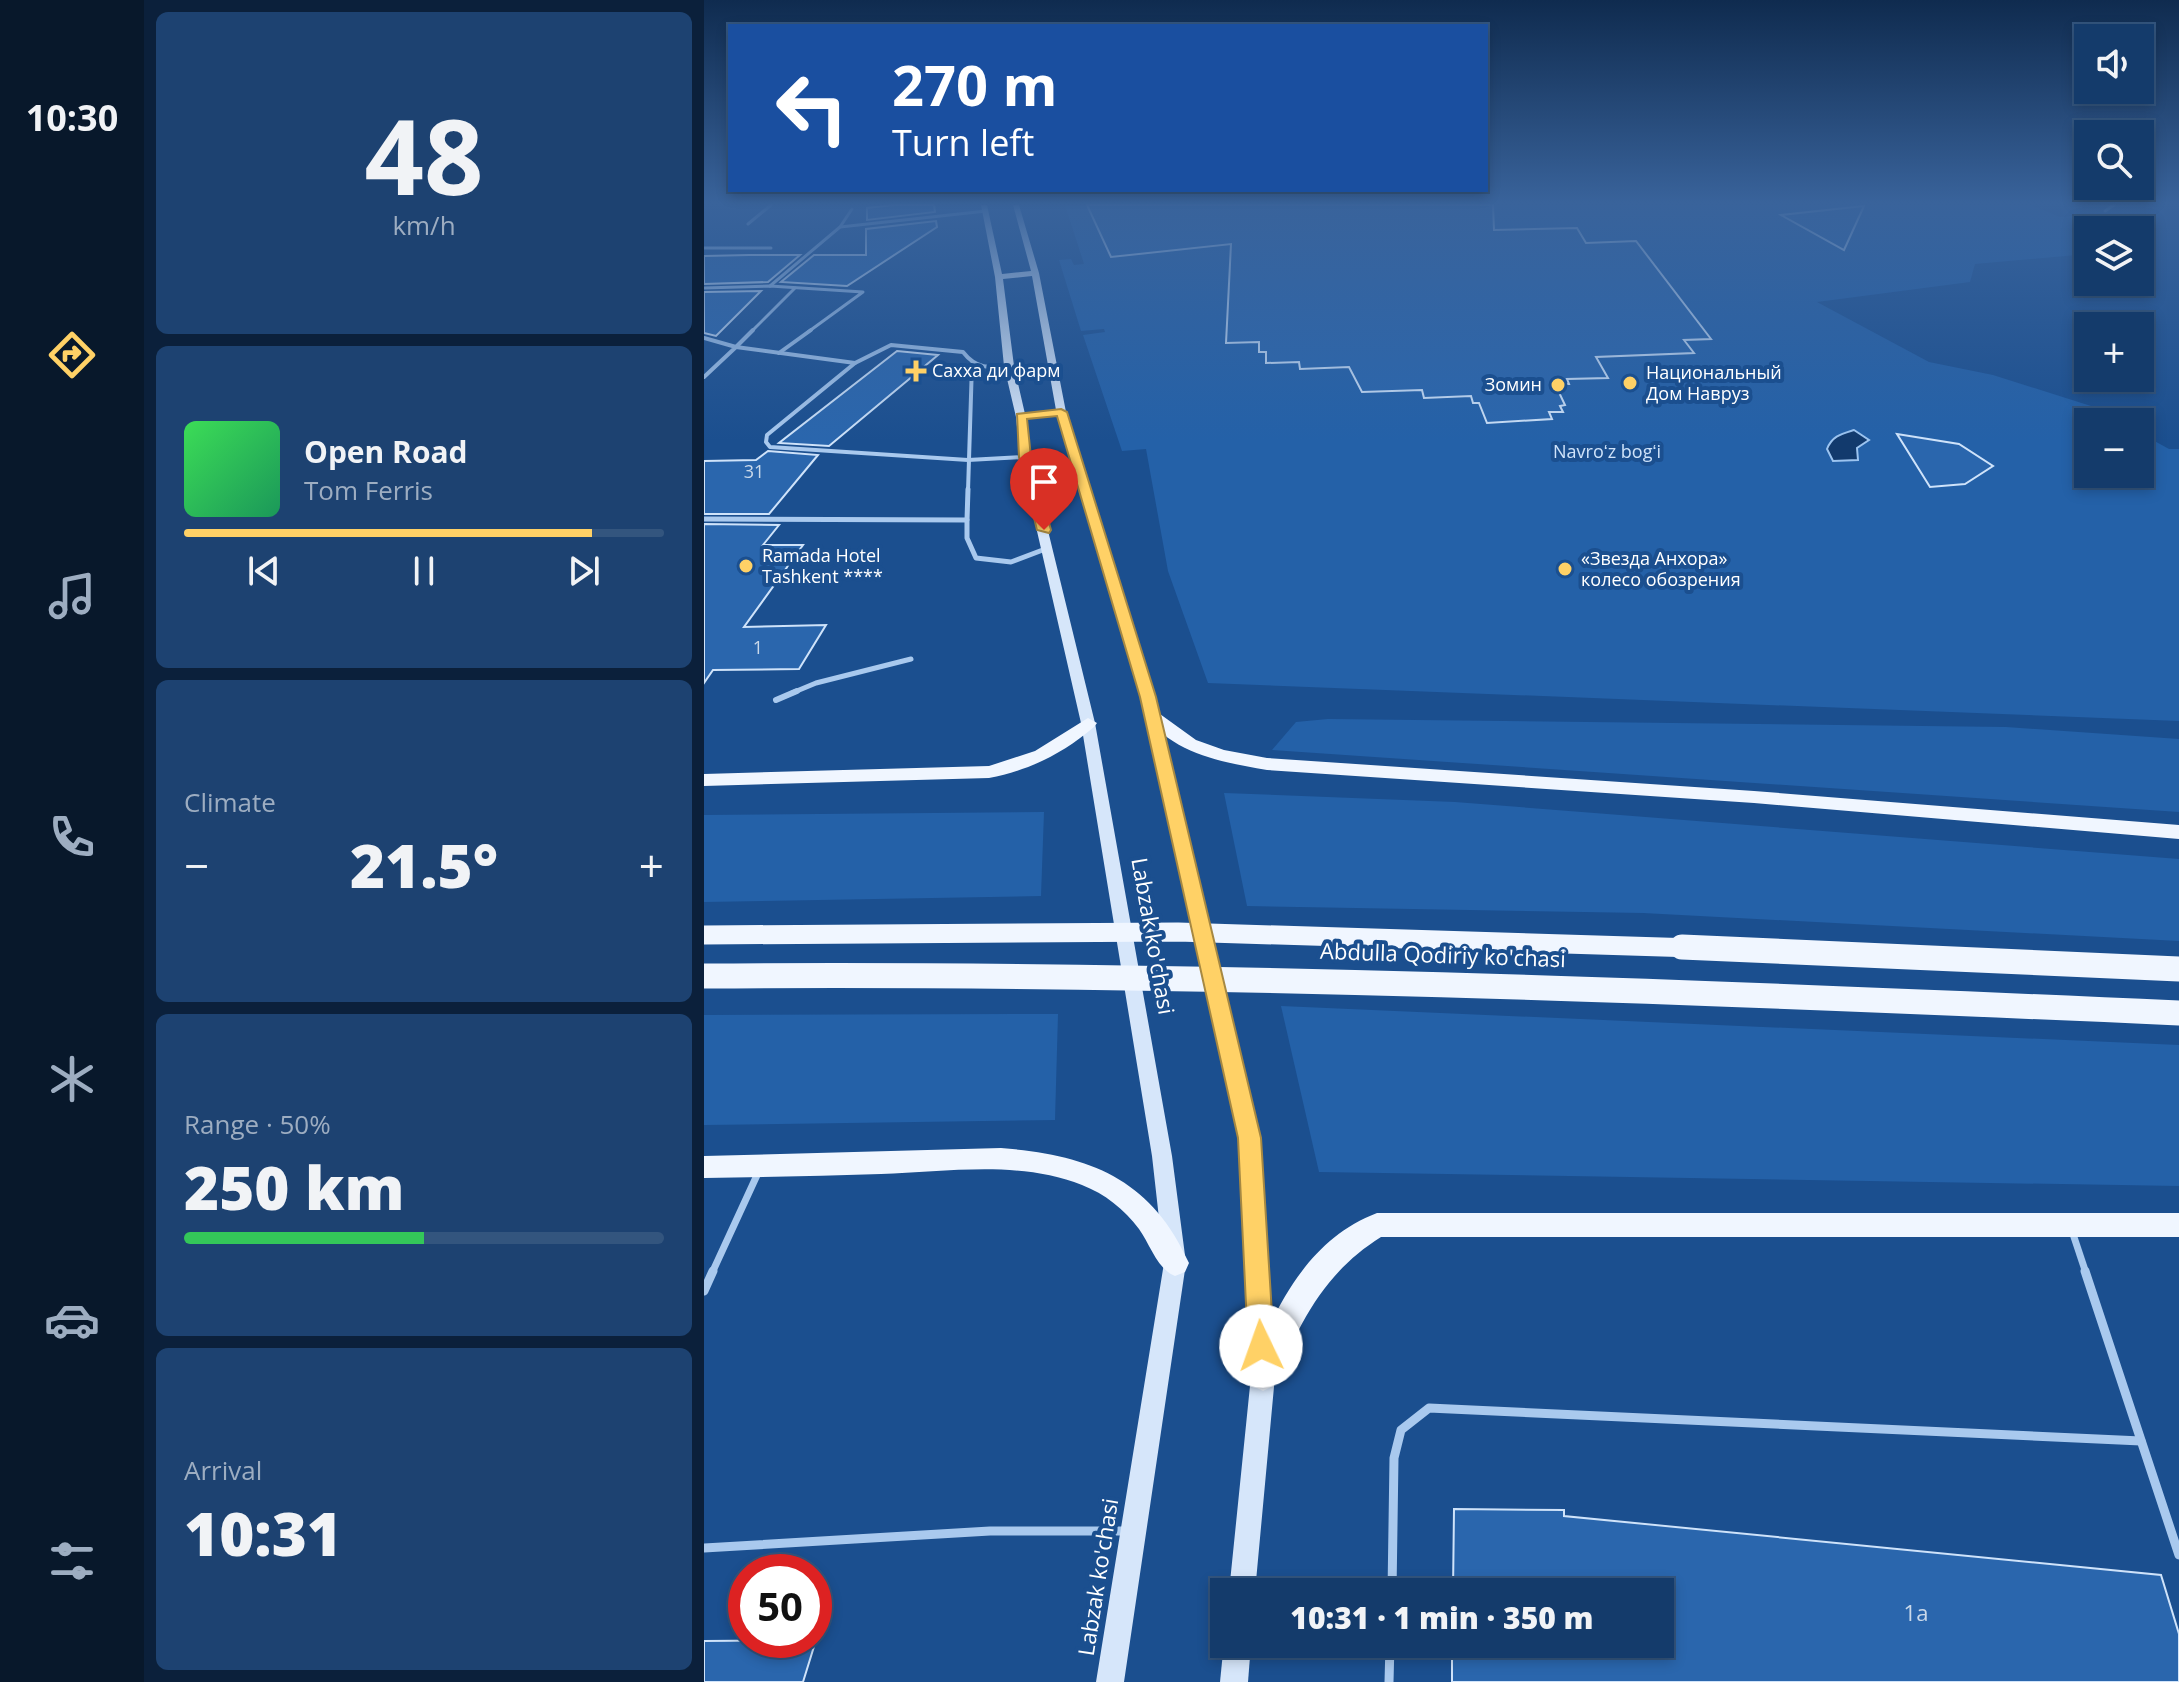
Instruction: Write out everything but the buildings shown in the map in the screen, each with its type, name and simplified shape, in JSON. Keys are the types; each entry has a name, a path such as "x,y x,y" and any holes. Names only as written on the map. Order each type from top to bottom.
{"main road":[{"name":"Labzak ko'chasi","path":"1000,283 1009,366 1021,417 1025,457 1088,723 1162,1156 1175,1263 1110,1682"},
{"name":"Labzak ko'chasi","path":"1037,283 1061,412 1153,714 1249,1138 1263,1376 1243,1578"},
{"path":"1021,417 1061,412"},
{"path":"1153,714 1160,725 1183,742 1215,753 1267,764 1738,796 2179,832"},
{"path":"704,780 989,772 1007,769 1043,755 1088,723"},
{"name":"Abdulla Qodiriy ko'chasi","path":"704,935 1178,932 1578,942 2179,969"},
{"name":"Abdulla Qodiriy ko'chasi","path":"704,976 1180,975 1652,990 2179,1013"},
{"path":"704,1167 990,1161 1064,1168 1091,1176 1115,1188 1137,1206 1157,1230 1175,1263"},
{"path":"1263,1376 1291,1307 1307,1283 1344,1245 1377,1225 2179,1225"},
{"path":"1234,1682 1236,1658"}],"lane":[{"path":"704,288 770,286 860,291 863,295 779,353"},
{"path":"704,377 795,288"},
{"path":"704,338 736,347 855,363"},
{"path":"1009,366 984,368 972,364 963,352 902,344 882,347 855,363 767,435 766,442 770,447 968,460 1025,457"},
{"path":"972,364 967,538 976,558 1011,562 1048,548"},
{"path":"704,519 967,520"},
{"path":"776,700 816,683 911,659"},
{"path":"704,1291 708,1276 761,1166"},
{"path":"2070,1224 2179,1555"},
{"path":"1392,1578 1394,1458 1401,1430 1429,1408 2141,1441"},
{"path":"704,1548 990,1531 1134,1531"},
{"path":"1389,1682 1390,1658"}],"green space":[{"name":"Navroʻz bogʻi","path":"1066,283 1959,283 1817,302 1929,362 1993,375 2095,408 2074,408 2074,488 2154,488 2154,441 2169,449 2179,449 2179,721 1208,683 1168,571 1146,449 1122,451 1083,335 1105,332 1104,329 1081,331"},
{"path":"1328,719 2006,727 2179,739 2179,812 1272,750 1296,722"},
{"path":"1224,793 1455,802 2179,859 2179,941 1643,913 1247,906"},
{"path":"1044,812 1041,896 704,902 704,815"},
{"path":"1281,1006 2179,1045 2179,1186 1319,1172"},
{"path":"1058,1014 1055,1120 704,1125 704,1015"}],"shaded area":[{"path":"1854,430 1869,440 1857,448 1858,460 1833,461 1827,449 1829,445 1838,436"}],"place":[{"name":"Сахха ди фарм","path":"916,371"},
{"name":"Национальный Дом Навруз","path":"1630,383"},
{"name":"Зомин","path":"1558,385"},
{"name":"Ramada Hotel Tashkent ****","path":"746,566"},
{"name":"«Звезда Анхора» колесо обозрения","path":"1565,569"}],"route":[{"path":"1044,530 1025,457 1021,417 1061,412 1148,697 1249,1138 1261,1346"}]}
